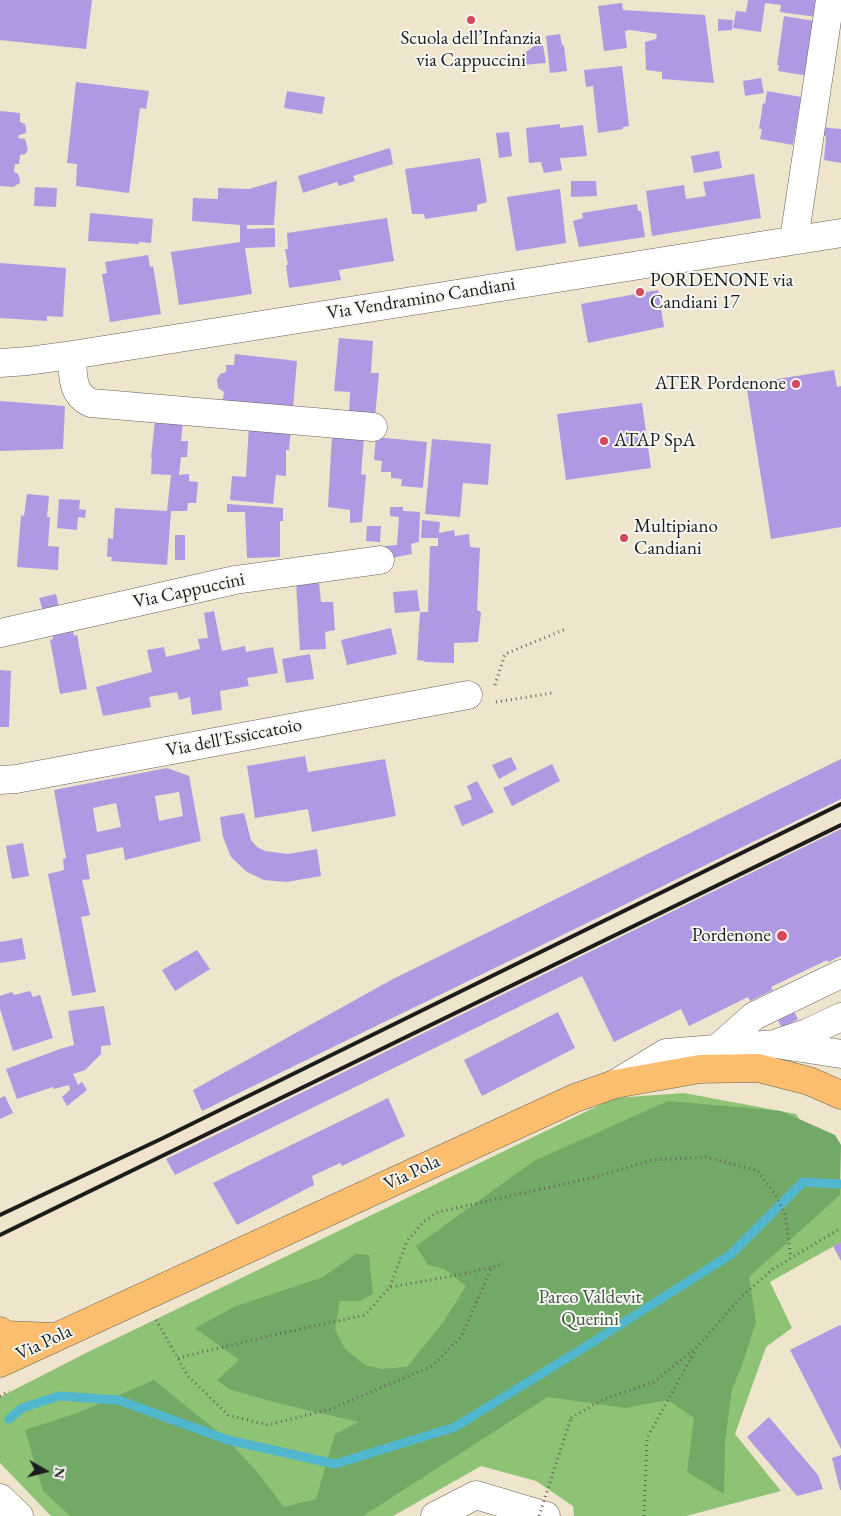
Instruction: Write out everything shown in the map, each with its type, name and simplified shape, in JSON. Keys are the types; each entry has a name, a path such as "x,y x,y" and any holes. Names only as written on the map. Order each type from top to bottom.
{"main road":[{"name":"Via Pola","path":"0,1363 575,1098 615,1084 700,1069 758,1068 808,1081 841,1095"},
{"path":"0,1331 6,1335 57,1337"}],"street":[{"path":"794,240 830,0"},
{"name":"Via Vendramino Candiani","path":"0,363 28,362 72,356 841,232"},
{"path":"72,356 76,391 82,399 91,403 373,427"},
{"name":"Via Cappuccini","path":"0,633 235,580 380,560"},
{"name":"Via dell'Essiccatoio","path":"0,780 479,699"},
{"path":"718,1048 754,1016 841,974"},
{"path":"776,1044 807,1033 841,1017"},
{"path":"615,1084 666,1053 776,1044 841,1054"},
{"path":"435,1516 476,1495 546,1516"},
{"path":"0,1498 19,1516"}],"path":[{"path":"479,699 505,654 566,629"},
{"path":"479,699 552,693"},
{"path":"178,1358 365,1315 390,1287 407,1241 422,1222 438,1212 591,1178 653,1160 706,1157 758,1171 785,1214 791,1258"},
{"path":"539,1516 571,1418 604,1399 654,1382 697,1347 741,1298 773,1269 841,1228"},
{"path":"390,1287 504,1264"},
{"path":"155,1320 188,1376 228,1416 268,1425 331,1409 432,1366 461,1338 492,1267"},
{"path":"644,1516 647,1438 697,1347"}],"green space":[{"name":"Parco Valdevit Querini","path":"684,1093 796,1114 841,1181 841,1242 770,1282 792,1328 766,1347 735,1434 781,1491 686,1516 574,1516 573,1506 536,1481 481,1466 393,1516 51,1516 0,1463 0,1397 88,1352 614,1098"},
{"name":"Parco Valdevit Querini","path":"668,1101 781,1111 835,1135 841,1145 840,1195 749,1277 756,1322 732,1389 725,1441 724,1494 687,1472 694,1418 668,1400 625,1408 548,1397 363,1516 70,1516 43,1491 25,1430 77,1413 154,1380 228,1440 257,1472 284,1507 316,1499 335,1434 359,1422 277,1403 229,1389 217,1380 239,1360 195,1328 236,1306 323,1277 356,1254 369,1255 373,1294 360,1301 340,1301 335,1329 345,1349 365,1365 381,1369 407,1367 444,1321 466,1286 444,1269 428,1265 416,1246 534,1161"}],"building":[{"path":"0,0 92,0 86,49 0,40"},
{"path":"748,0 819,0 816,17 780,12 781,5 765,3 761,32 733,28 736,11 746,12"},
{"path":"622,3 623,10 705,15 714,83 662,79 662,72 646,70 645,42 656,39 657,34 625,31 627,48 604,51 598,6"},
{"path":"784,16 814,21 809,76 778,71 779,65 777,65"},
{"path":"718,19 733,20 732,30 718,31"},
{"path":"560,34 562,45 564,46 567,71 550,73 546,36"},
{"path":"542,40 546,63 523,65 523,68 518,69 517,60 523,59 522,55"},
{"path":"622,66 629,126 623,127 623,129 598,133 593,86 586,87 584,70"},
{"path":"761,78 764,93 745,96 743,81"},
{"path":"76,82 149,91 146,109 140,108 129,193 76,186 77,164 67,163"},
{"path":"287,91 325,97 322,114 284,108"},
{"path":"767,91 801,97 793,145 760,139 762,129 759,129"},
{"path":"0,111 20,113 20,122 25,124 26,128 26,133 19,135 18,138 25,139 28,150 25,154 20,155 19,164 15,164 14,172 18,174 20,183 13,187 0,186"},
{"path":"560,124 560,128 583,125 587,156 560,158 562,170 544,173 541,162 529,163 526,128"},
{"path":"820,127 841,129 841,163 824,160 826,136 819,135"},
{"path":"509,132 512,156 499,158 496,133"},
{"path":"390,148 393,164 353,176 355,181 339,186 337,182 303,193 298,176"},
{"path":"719,151 722,168 694,173 691,156"},
{"path":"480,158 487,202 477,205 477,211 425,219 424,214 412,214 405,169"},
{"path":"754,174 761,218 652,236 646,191 684,185 686,199 706,196 703,182"},
{"path":"277,181 274,225 247,225 247,229 275,228 275,247 245,248 252,294 179,305 171,252 240,242 240,225 192,221 193,198 218,199 218,188 249,189"},
{"path":"571,181 596,181 597,196 571,197"},
{"path":"35,187 57,188 56,207 34,206"},
{"path":"560,189 566,243 516,251 507,197"},
{"path":"637,204 638,211 641,211 645,237 579,247 573,221 583,218 582,213"},
{"path":"90,213 153,219 151,243 88,241"},
{"path":"387,218 394,261 339,270 341,280 289,288 285,249 288,249 287,233"},
{"path":"148,255 150,267 153,266 161,314 110,322 102,274 107,273 105,262"},
{"path":"0,263 66,268 63,317 47,316 47,321 0,318"},
{"path":"658,290 664,327 588,343 581,304"},
{"path":"339,338 373,341 371,373 379,373 375,418 349,416 350,392 334,391"},
{"path":"235,354 297,361 293,408 222,406 224,392 218,388 217,380 220,374 226,372 226,365 234,365"},
{"path":"834,370 837,387 841,386 841,527 771,539 746,384"},
{"path":"0,401 65,406 63,449 0,451"},
{"name":"ATAP SpA","path":"642,403 651,468 566,480 557,414"},
{"path":"155,421 183,422 181,441 188,441 187,457 181,457 179,475 189,474 189,481 198,482 196,503 188,503 187,511 171,511 167,565 111,561 112,557 107,557 108,538 113,539 115,508 167,511 171,475 151,474"},
{"path":"249,424 291,428 289,450 286,450 286,476 276,475 273,504 230,500 232,476 246,477"},
{"path":"332,435 364,438 361,474 366,475 362,522 350,523 350,510 328,507"},
{"path":"376,437 427,442 423,488 401,486 402,479 391,478 391,472 381,472 382,461 374,460"},
{"path":"432,439 491,444 488,485 463,483 460,517 425,514"},
{"path":"27,494 49,496 47,517 50,517 48,546 59,547 58,570 17,567 21,515 24,516"},
{"path":"59,499 80,500 79,509 86,510 85,518 78,517 77,530 57,528"},
{"path":"227,504 283,508 283,521 280,521 280,557 247,558 245,512 227,512"},
{"path":"390,507 403,507 403,511 420,512 419,542 411,544 412,554 386,559 385,546 397,545 399,517 390,516"},
{"path":"422,520 440,522 439,533 454,530 455,536 469,534 470,547 480,548 477,610 481,612 478,642 454,643 454,663 417,660 420,612 428,612 430,546 438,546 438,538 421,538"},
{"path":"367,526 381,526 380,542 366,541"},
{"path":"175,535 185,535 185,560 175,560"},
{"path":"296,582 319,582 321,602 333,602 335,630 325,632 326,649 300,650"},
{"path":"417,590 420,611 395,613 393,592"},
{"path":"56,594 59,607 43,611 39,598"},
{"path":"214,611 222,651 245,646 246,652 273,647 278,673 247,678 249,686 220,691 222,710 192,715 190,697 179,700 177,692 149,697 151,707 103,716 96,687 152,672 147,650 164,647 166,657 200,649 198,639 208,638 204,613"},
{"path":"72,627 74,636 77,635 87,689 60,694 50,640 53,639 52,632"},
{"path":"391,628 397,654 347,665 341,640"},
{"path":"310,654 314,679 286,683 282,659"},
{"path":"0,670 11,671 9,727 0,727"},
{"path":"305,756 308,772 385,759 396,816 312,832 308,809 255,818 247,766"},
{"path":"511,757 517,769 499,779 492,765"},
{"path":"841,759 841,799 202,1111 193,1090 393,979"},
{"path":"552,764 560,781 512,806 503,788"},
{"path":"167,768 189,776 201,841 125,860 123,847 86,855 90,879 82,880 90,915 81,917 96,992 72,996 48,874 64,870 63,859 66,858 54,790","holes":["179,792 183,816 159,821 155,796","116,803 121,827 97,832 93,808"]},
{"path":"477,781 494,812 462,826 454,806 472,799 467,786"},
{"path":"244,813 251,840 257,847 265,851 288,854 317,849 321,876 287,882 264,880 247,872 231,857 223,837 220,817"},
{"path":"841,829 841,956 828,962 827,960 771,987 773,990 750,1001 748,997 689,1026 681,1009 614,1042 582,976 175,1175 166,1159"},
{"path":"23,843 29,876 12,879 6,846"},
{"path":"22,938 26,959 0,963 0,942"},
{"path":"197,950 210,969 175,991 162,970"},
{"path":"30,991 33,997 40,995 53,1038 13,1051 0,1009 0,996 12,992 14,995"},
{"path":"104,1006 111,1045 101,1046 101,1054 85,1070 73,1074 78,1085 82,1082 87,1090 67,1106 62,1097 70,1090 69,1085 54,1089 53,1087 17,1099 6,1069 74,1045 68,1011"},
{"path":"793,1010 798,1019 782,1028 777,1018"},
{"path":"558,1012 575,1048 482,1096 464,1060"},
{"path":"5,1096 13,1113 0,1119 0,1098"},
{"path":"388,1098 405,1136 342,1166 340,1163 312,1176 314,1185 237,1225 213,1183"},
{"path":"841,1242 841,1261 833,1246"},
{"path":"841,1326 841,1449 790,1350"},
{"path":"769,1417 818,1475 823,1489 797,1496 747,1437"},
{"path":"841,1455 841,1490 840,1490 832,1458"}],"waterway":[{"path":"9,1419 22,1408 59,1396 118,1400 228,1440 335,1464 455,1427 730,1255 803,1182 841,1184"}],"railway":[{"path":"0,1215 161,1139 841,804"},
{"path":"0,1235 841,825"}],"place":[{"name":"Scuola dell’Infanzia via Cappuccini","path":"471,20"},
{"name":"PORDENONE via Candiani 17","path":"640,292"},
{"name":"ATER Pordenone","path":"796,384"},
{"name":"ATAP SpA","path":"604,441"},
{"name":"Multipiano Candiani","path":"624,538"},
{"name":"Pordenone","path":"782,936"}]}
